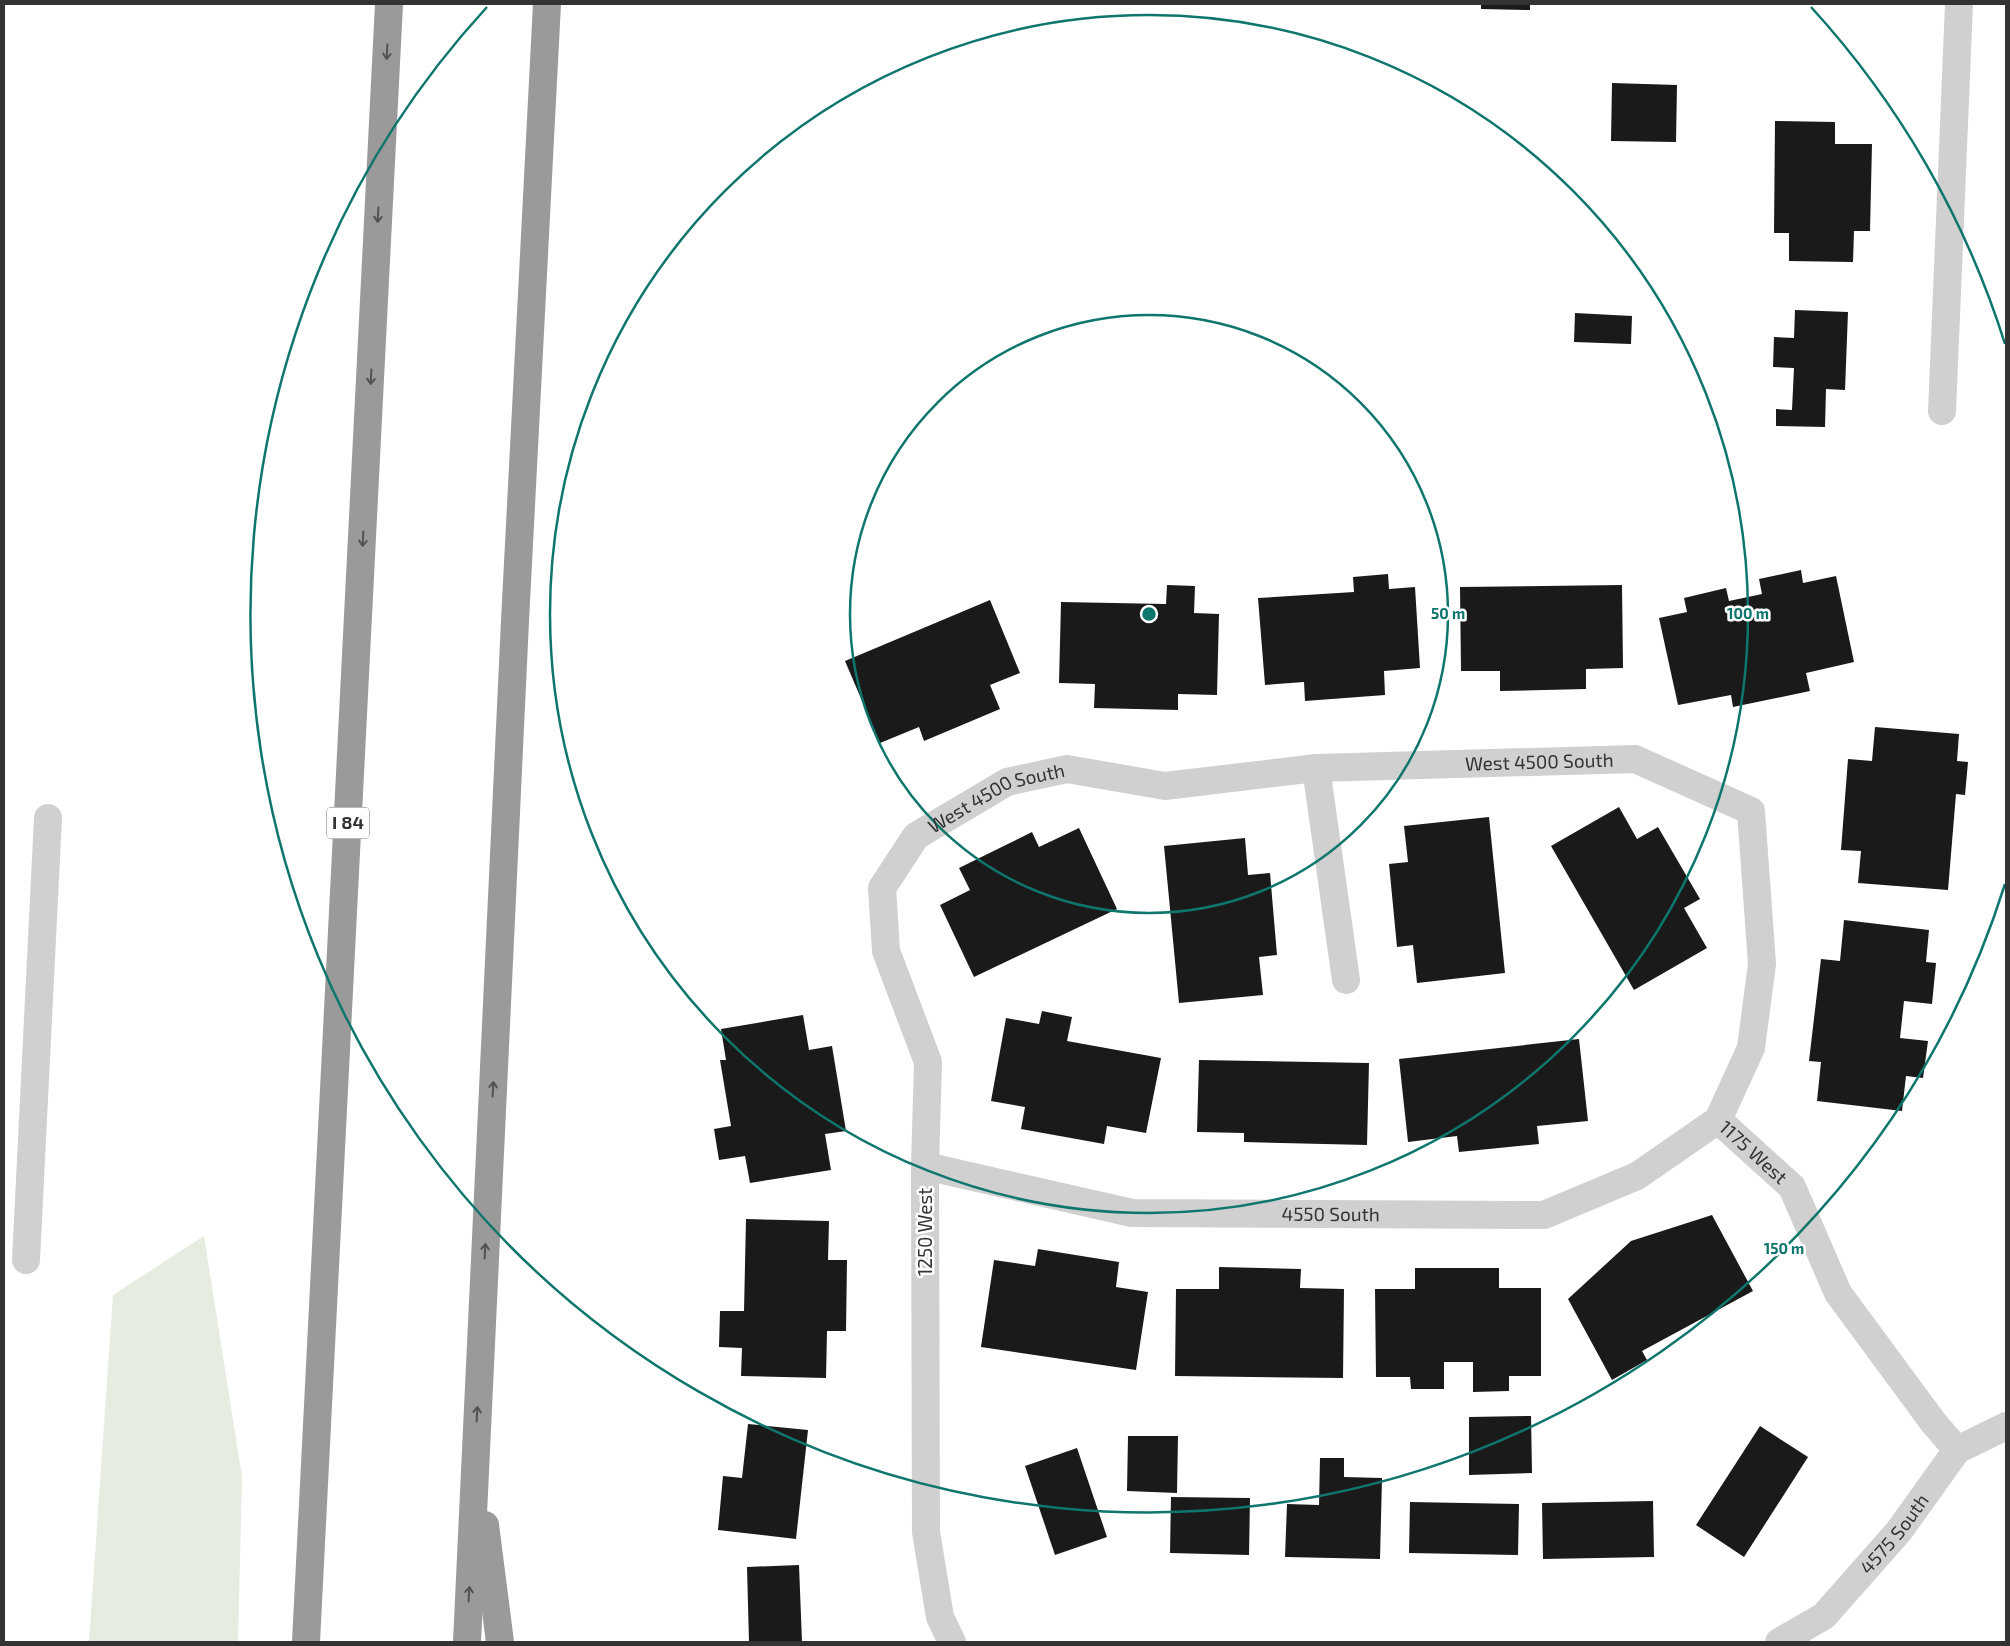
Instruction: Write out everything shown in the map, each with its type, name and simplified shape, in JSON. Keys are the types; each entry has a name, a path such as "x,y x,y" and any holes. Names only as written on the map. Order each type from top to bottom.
{"highway":[{"name":"I 84","path":"306,1642 389,4"},
{"path":"467,1642 513,651 547,4"},
{"path":"476,1450 500,1642"}],"street":[{"path":"1942,411 1959,4"},
{"name":"West 4500 South","path":"916,836 1007,782 1067,769 1164,786 1316,768 1635,759 1751,811"},
{"path":"1316,768 1346,980"},
{"name":"1175 West","path":"1751,811 1762,964 1751,1048 1718,1120 1792,1188 1838,1293 1933,1422 1957,1450"},
{"path":"26,1260 48,818"},
{"name":"1250 West","path":"916,836 882,888 886,951 928,1062 925,1166 926,1532 940,1617 952,1642"},
{"name":"4550 South","path":"925,1166 1132,1213 1544,1215 1637,1176 1718,1120"},
{"name":"4575 South","path":"1779,1642 1824,1616 1899,1531 1957,1450 2006,1426"}],"shaded area":[{"path":"204,1236 242,1477 238,1642 89,1642 113,1295"}],"building":[{"path":"1481,4 1530,4 1530,10 1481,9"},
{"path":"1612,83 1677,85 1676,142 1611,141"},
{"path":"1775,121 1835,122 1835,144 1872,144 1870,231 1854,231 1853,262 1789,261 1789,233 1774,233"},
{"path":"1795,310 1848,312 1845,390 1826,389 1825,427 1776,426 1776,409 1792,410 1794,368 1773,367 1774,337 1794,338"},
{"path":"1575,313 1632,316 1631,344 1574,342"},
{"path":"1801,570 1803,583 1836,576 1854,662 1806,673 1810,691 1733,707 1731,695 1678,705 1659,618 1687,612 1684,598 1726,588 1729,601 1762,594 1759,579"},
{"path":"1388,574 1389,589 1415,587 1420,668 1384,671 1385,695 1305,701 1304,682 1265,685 1258,598 1354,592 1353,577"},
{"path":"1167,585 1195,586 1194,613 1219,614 1217,695 1178,694 1178,710 1094,708 1095,684 1059,683 1061,602 1166,604"},
{"path":"1622,585 1623,668 1586,669 1586,689 1500,691 1500,671 1461,671 1460,587"},
{"path":"990,600 1020,673 990,685 1000,709 924,741 919,727 880,743 845,661"},
{"path":"1875,727 1959,734 1957,761 1968,762 1965,795 1956,794 1948,890 1858,883 1861,851 1841,850 1848,759 1872,761"},
{"path":"1619,807 1637,839 1658,827 1700,899 1684,908 1707,948 1634,990 1551,846"},
{"path":"1489,817 1505,973 1417,983 1413,945 1397,947 1389,864 1408,862 1404,826"},
{"path":"1079,828 1117,909 974,977 940,905 970,890 959,868 1032,832 1039,847"},
{"path":"1245,838 1248,875 1270,873 1277,955 1259,957 1263,995 1179,1003 1164,846"},
{"path":"1844,920 1929,930 1926,962 1936,963 1932,1004 1904,1001 1900,1038 1928,1041 1923,1078 1906,1076 1902,1111 1817,1101 1821,1062 1809,1061 1821,959 1840,961"},
{"path":"1042,1011 1072,1017 1067,1041 1161,1058 1146,1133 1107,1126 1104,1144 1021,1129 1025,1107 991,1101 1006,1018 1039,1024"},
{"path":"803,1015 809,1050 832,1046 846,1131 825,1134 831,1170 750,1183 745,1156 719,1160 714,1129 731,1126 720,1060 726,1060 721,1029"},
{"path":"1579,1039 1588,1121 1537,1126 1539,1144 1459,1152 1457,1136 1408,1142 1399,1059"},
{"path":"1199,1060 1369,1063 1367,1145 1244,1142 1244,1133 1197,1132"},
{"path":"1712,1215 1753,1291 1642,1351 1647,1360 1612,1380 1568,1299 1631,1241"},
{"path":"746,1219 829,1221 828,1260 847,1260 846,1331 827,1331 826,1378 741,1376 742,1348 719,1347 720,1311 744,1311"},
{"path":"1038,1249 1119,1262 1116,1287 1148,1292 1136,1370 981,1347 994,1260 1035,1266"},
{"path":"1219,1267 1301,1269 1300,1288 1344,1289 1343,1378 1175,1376 1176,1289 1219,1289"},
{"path":"1415,1268 1499,1268 1499,1288 1541,1288 1541,1376 1509,1376 1509,1391 1473,1392 1473,1362 1444,1362 1444,1389 1411,1389 1410,1377 1376,1377 1375,1289 1415,1289"},
{"path":"1531,1416 1532,1473 1469,1475 1469,1417"},
{"path":"748,1424 808,1430 796,1539 718,1530 723,1476 742,1478"},
{"path":"1760,1426 1808,1457 1744,1557 1696,1525"},
{"path":"1128,1436 1178,1436 1177,1493 1127,1491"},
{"path":"1077,1448 1107,1537 1055,1555 1025,1466"},
{"path":"1320,1458 1344,1458 1344,1477 1382,1478 1380,1559 1285,1557 1287,1504 1319,1505"},
{"path":"1171,1497 1250,1498 1249,1555 1170,1553"},
{"path":"1653,1501 1654,1557 1543,1559 1542,1503"},
{"path":"1410,1502 1519,1504 1518,1555 1409,1553"},
{"path":"799,1565 802,1642 749,1642 747,1567"}]}
